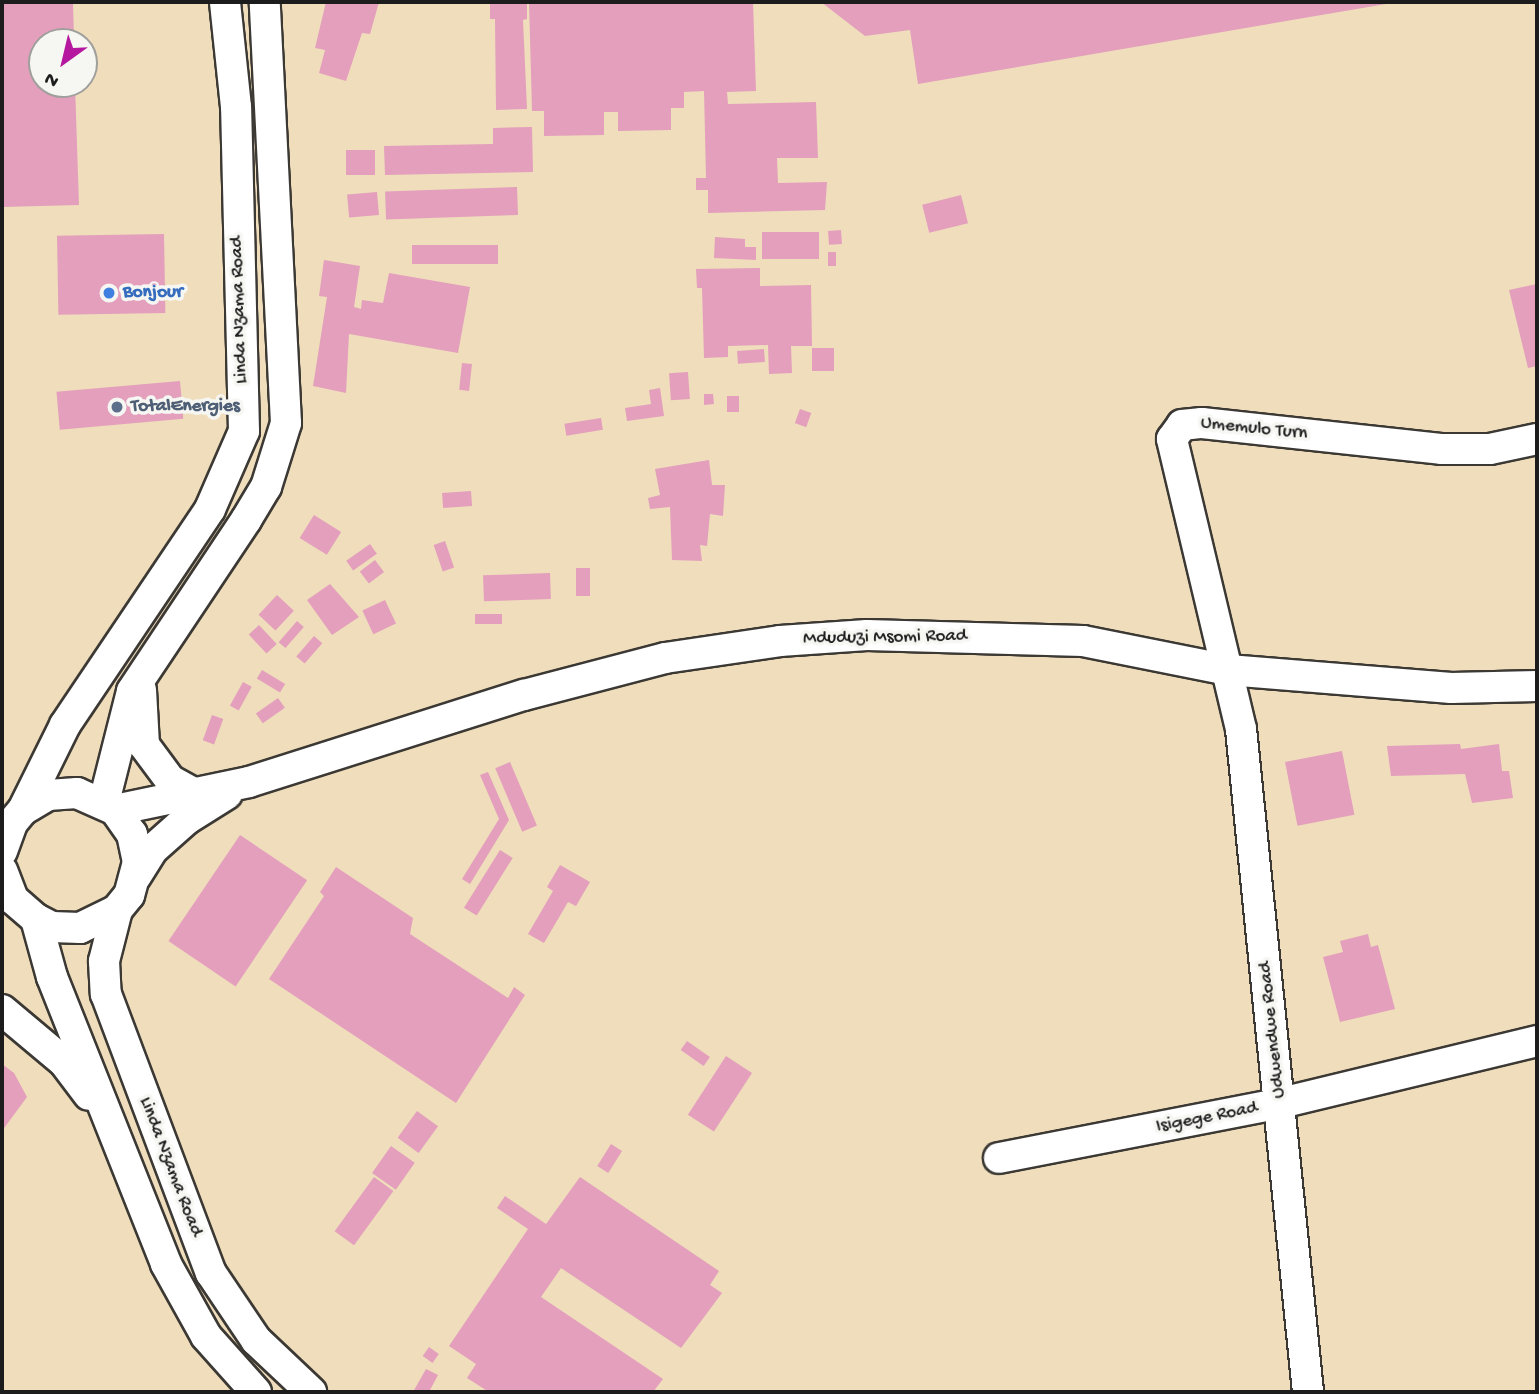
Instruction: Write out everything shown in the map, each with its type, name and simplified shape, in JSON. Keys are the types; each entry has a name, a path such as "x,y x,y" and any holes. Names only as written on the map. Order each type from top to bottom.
{"street":[{"name":"Linda Nzama Road","path":"3,844 65,725 182,550 225,480 244,431 236,107 225,2"},
{"path":"110,806 123,715 143,669 253,509 280,450 287,383 265,2"},
{"path":"239,275 281,271"},
{"name":"Umemulo Turn","path":"1228,670 1172,439 1182,425 1239,425 1441,449 1490,449 1537,439"},
{"path":"182,550 211,572"},
{"name":"Mduduzi Msomi Road","path":"110,806 248,782 524,695 665,659 780,641 908,635 1083,641 1228,670 1451,688 1537,686"},
{"path":"143,669 140,727 144,745 170,780 193,793"},
{"name":"Udwendwe Road","path":"1228,670 1241,729 1308,1392"},
{"name":"Mduduzi Msomi Road","path":"136,876 152,850 187,819 248,782"},
{"path":"23,810 62,793 110,806 132,834 136,876"},
{"path":"2,871 13,899 22,912 52,927 80,928 117,910"},
{"name":"Linda Nzama Road","path":"136,876 117,910 104,961 106,994 211,1273 256,1340 311,1392"},
{"name":"Linda Nzama Road","path":"22,912 42,949 114,1133 188,1308 235,1373 256,1392"},
{"path":"2,1010 64,1062 114,1133"},
{"name":"Isigege Road","path":"999,1158 1281,1104 1537,1041"}],"building":[{"path":"2,2 73,2 74,28 28,28 28,98 75,98 79,205 2,207"},
{"path":"326,2 379,2 370,34 362,33 346,81 319,73 325,50 315,48"},
{"path":"490,2 527,2 527,19 523,20 527,109 496,110 495,19 490,19"},
{"path":"529,2 753,2 756,91 727,92 728,104 816,102 818,158 777,158 778,183 827,182 825,210 708,213 708,190 696,190 696,178 706,178 704,91 684,92 684,108 671,108 671,130 618,131 618,112 604,112 604,135 544,136 544,111 532,111"},
{"path":"821,2 1392,3 918,84 910,30 865,36"},
{"path":"532,127 533,172 385,175 384,146 493,144 493,128"},
{"path":"346,150 375,150 375,175 346,175"},
{"path":"517,187 518,215 386,220 385,192"},
{"path":"377,192 379,215 349,218 347,195"},
{"path":"961,195 968,223 929,233 922,205"},
{"path":"841,230 842,244 829,245 828,231"},
{"path":"762,232 819,232 819,259 762,259"},
{"path":"164,234 165,313 58,315 57,236"},
{"path":"715,237 745,239 745,247 756,247 756,260 714,258"},
{"path":"412,245 498,245 498,264 412,264"},
{"path":"828,252 836,252 836,266 828,266"},
{"path":"324,260 360,266 354,307 361,309 362,300 383,303 389,273 470,287 458,353 349,334 346,393 313,386 327,297 319,296"},
{"path":"760,268 760,286 811,285 812,346 791,346 792,373 769,374 768,345 728,346 728,357 704,358 702,288 697,288 696,269"},
{"path":"1537,284 1537,366 1528,368 1509,290"},
{"path":"812,348 834,348 834,371 812,371"},
{"path":"764,349 765,362 738,364 737,351"},
{"path":"462,363 472,364 469,391 459,390"},
{"path":"688,372 690,399 671,400 669,373"},
{"path":"180,381 183,419 60,430 56,392"},
{"path":"660,388 664,416 627,421 625,408 651,404 649,390"},
{"path":"704,394 713,394 714,404 704,405"},
{"path":"727,396 739,396 739,412 727,412"},
{"path":"800,409 811,413 806,427 795,423"},
{"path":"601,418 603,430 566,436 564,424"},
{"path":"709,460 712,485 725,485 723,516 710,514 707,546 700,545 702,561 672,560 670,507 650,509 648,498 660,495 655,469"},
{"path":"471,491 472,506 443,508 442,493"},
{"path":"314,515 341,532 327,555 300,538"},
{"path":"445,541 454,567 443,571 434,545"},
{"path":"370,544 377,554 353,570 346,561"},
{"path":"375,560 384,572 369,583 360,571"},
{"path":"576,568 590,568 590,596 576,596"},
{"path":"550,573 551,599 484,601 483,575"},
{"path":"330,584 359,617 332,635 307,600"},
{"path":"277,595 294,611 275,630 259,615"},
{"path":"385,600 396,624 373,634 362,611"},
{"path":"475,614 502,614 502,624 475,624"},
{"path":"297,621 304,627 285,648 279,642"},
{"path":"259,625 277,644 266,654 249,635"},
{"path":"314,636 322,643 305,664 296,656"},
{"path":"262,670 285,684 280,692 257,679"},
{"path":"243,682 252,687 239,710 230,706"},
{"path":"278,698 285,708 263,723 256,713"},
{"path":"212,715 223,719 214,744 203,740"},
{"path":"1460,744 1461,749 1499,744 1502,771 1509,771 1513,798 1472,803 1465,774 1391,776 1387,746"},
{"path":"1342,751 1354,815 1297,826 1285,762"},
{"path":"510,762 537,826 522,832 495,768"},
{"path":"488,772 509,820 470,884 462,879 499,819 480,775"},
{"path":"240,835 307,880 236,986 168,941"},
{"path":"500,850 513,858 477,916 464,908"},
{"path":"560,865 590,882 576,906 568,902 544,943 528,934 553,891 547,887"},
{"path":"336,867 413,918 410,934 508,998 514,987 525,995 456,1103 269,979 324,896 320,892"},
{"path":"1368,934 1371,947 1378,945 1395,1009 1340,1022 1323,957 1343,952 1340,941"},
{"path":"687,1041 710,1057 704,1066 681,1050"},
{"path":"726,1056 752,1073 714,1132 688,1115"},
{"path":"2,1064 14,1073 27,1097 2,1131"},
{"path":"417,1111 438,1126 419,1153 398,1138"},
{"path":"611,1144 622,1151 608,1173 597,1166"},
{"path":"391,1146 415,1163 396,1190 372,1173"},
{"path":"374,1177 393,1191 354,1245 335,1231"},
{"path":"580,1177 719,1271 710,1285 722,1293 681,1348 561,1268 541,1297 663,1379 653,1392 489,1392 467,1378 476,1364 449,1346 528,1229 497,1208 505,1196 546,1224"},
{"path":"429,1347 439,1354 433,1363 423,1356"},
{"path":"426,1369 438,1375 429,1392 413,1392"}],"place":[{"name":"Bonjour","path":"109,293"},
{"name":"TotalEnergies","path":"117,407"}]}
